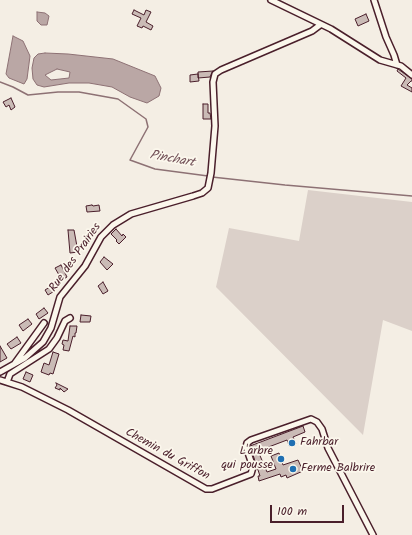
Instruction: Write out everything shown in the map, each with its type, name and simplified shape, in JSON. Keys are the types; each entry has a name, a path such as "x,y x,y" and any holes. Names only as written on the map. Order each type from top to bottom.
{"street":[{"path":"271,0 331,29 375,58 383,62 397,65 412,75"},
{"path":"374,0 397,65"},
{"name":"Rue des Prairies","path":"0,372 13,366 36,350 47,338 60,297 85,266 101,237 109,228 131,214 200,194 208,188 211,176 215,126 213,82 215,74 221,70 312,31 320,24"},
{"path":"7,382 10,374 49,349 58,338 65,321 70,318"},
{"path":"13,366 44,323"},
{"name":"Chemin du Griffon","path":"0,380 22,387 68,410 206,489 212,489 251,474 253,467 246,448 248,443 258,437 311,419 317,422 322,429 327,444 373,535"}],"shaded area":[{"path":"37,12 45,13 49,16 47,25 41,25 37,21"},
{"path":"13,36 23,41 30,56 27,79 24,84 9,78 6,74"},
{"path":"38,54 68,54 113,59 155,76 161,88 159,96 147,103 130,97 112,87 89,83 69,83 44,87 37,85 33,79 32,68 34,58","holes":["57,69 70,72 69,78 51,80 45,75"]},
{"path":"308,190 412,202 412,331 383,320 363,435 216,287 229,228 299,241"}],"building":[{"path":"134,10 144,15 146,10 151,12 146,22 153,26 151,30 143,26 142,28 137,26 141,18 132,14"},
{"path":"366,14 369,21 358,26 355,19"},
{"path":"398,69 412,79 412,81 407,85 412,88 412,92 401,86 406,78 397,71"},
{"path":"213,71 210,77 198,78 198,72"},
{"path":"198,74 199,81 190,82 190,75"},
{"path":"11,98 15,107 11,110 9,105 6,107 3,102"},
{"path":"203,104 208,104 208,113 210,113 211,119 203,119"},
{"path":"99,205 100,211 87,212 86,206"},
{"path":"116,229 122,236 123,234 126,237 119,244 111,234"},
{"path":"68,230 74,230 78,252 70,253"},
{"path":"104,257 113,264 107,270 100,262"},
{"path":"61,265 67,277 62,280 55,268"},
{"path":"103,282 108,291 103,294 98,286"},
{"path":"53,285 56,290 48,295 45,290"},
{"path":"44,308 48,313 39,319 36,314"},
{"path":"81,315 91,316 90,322 80,322"},
{"path":"28,319 32,324 23,331 19,325"},
{"path":"70,326 77,326 75,337 73,336 69,351 63,350 64,345 62,344 63,340 68,341"},
{"path":"17,337 21,343 11,349 7,344"},
{"path":"0,346 7,358 0,362"},
{"path":"53,352 59,354 53,374 50,373 49,375 41,372 44,363 49,365"},
{"path":"26,372 33,375 30,382 23,379"},
{"path":"56,383 68,389 64,392 60,388 60,390 55,388 57,385"},
{"path":"303,426 305,432 293,437 296,444 289,446 287,440 258,451 267,472 276,469 271,456 279,453 283,465 298,460 303,471 287,478 286,475 281,477 280,474 259,481 258,476 260,476 250,446"}],"waterway":[{"name":"Pinchart","path":"0,82 28,95 58,92 79,92 118,99 146,119 148,127 130,160 155,169 208,176"},
{"name":"Pinchart","path":"212,177 412,196"}],"place":[{"name":"Fahrbar","path":"292,443"},
{"name":"L'arbre qui pousse","path":"281,459"},
{"name":"Ferme Balbrire","path":"293,469"}]}
